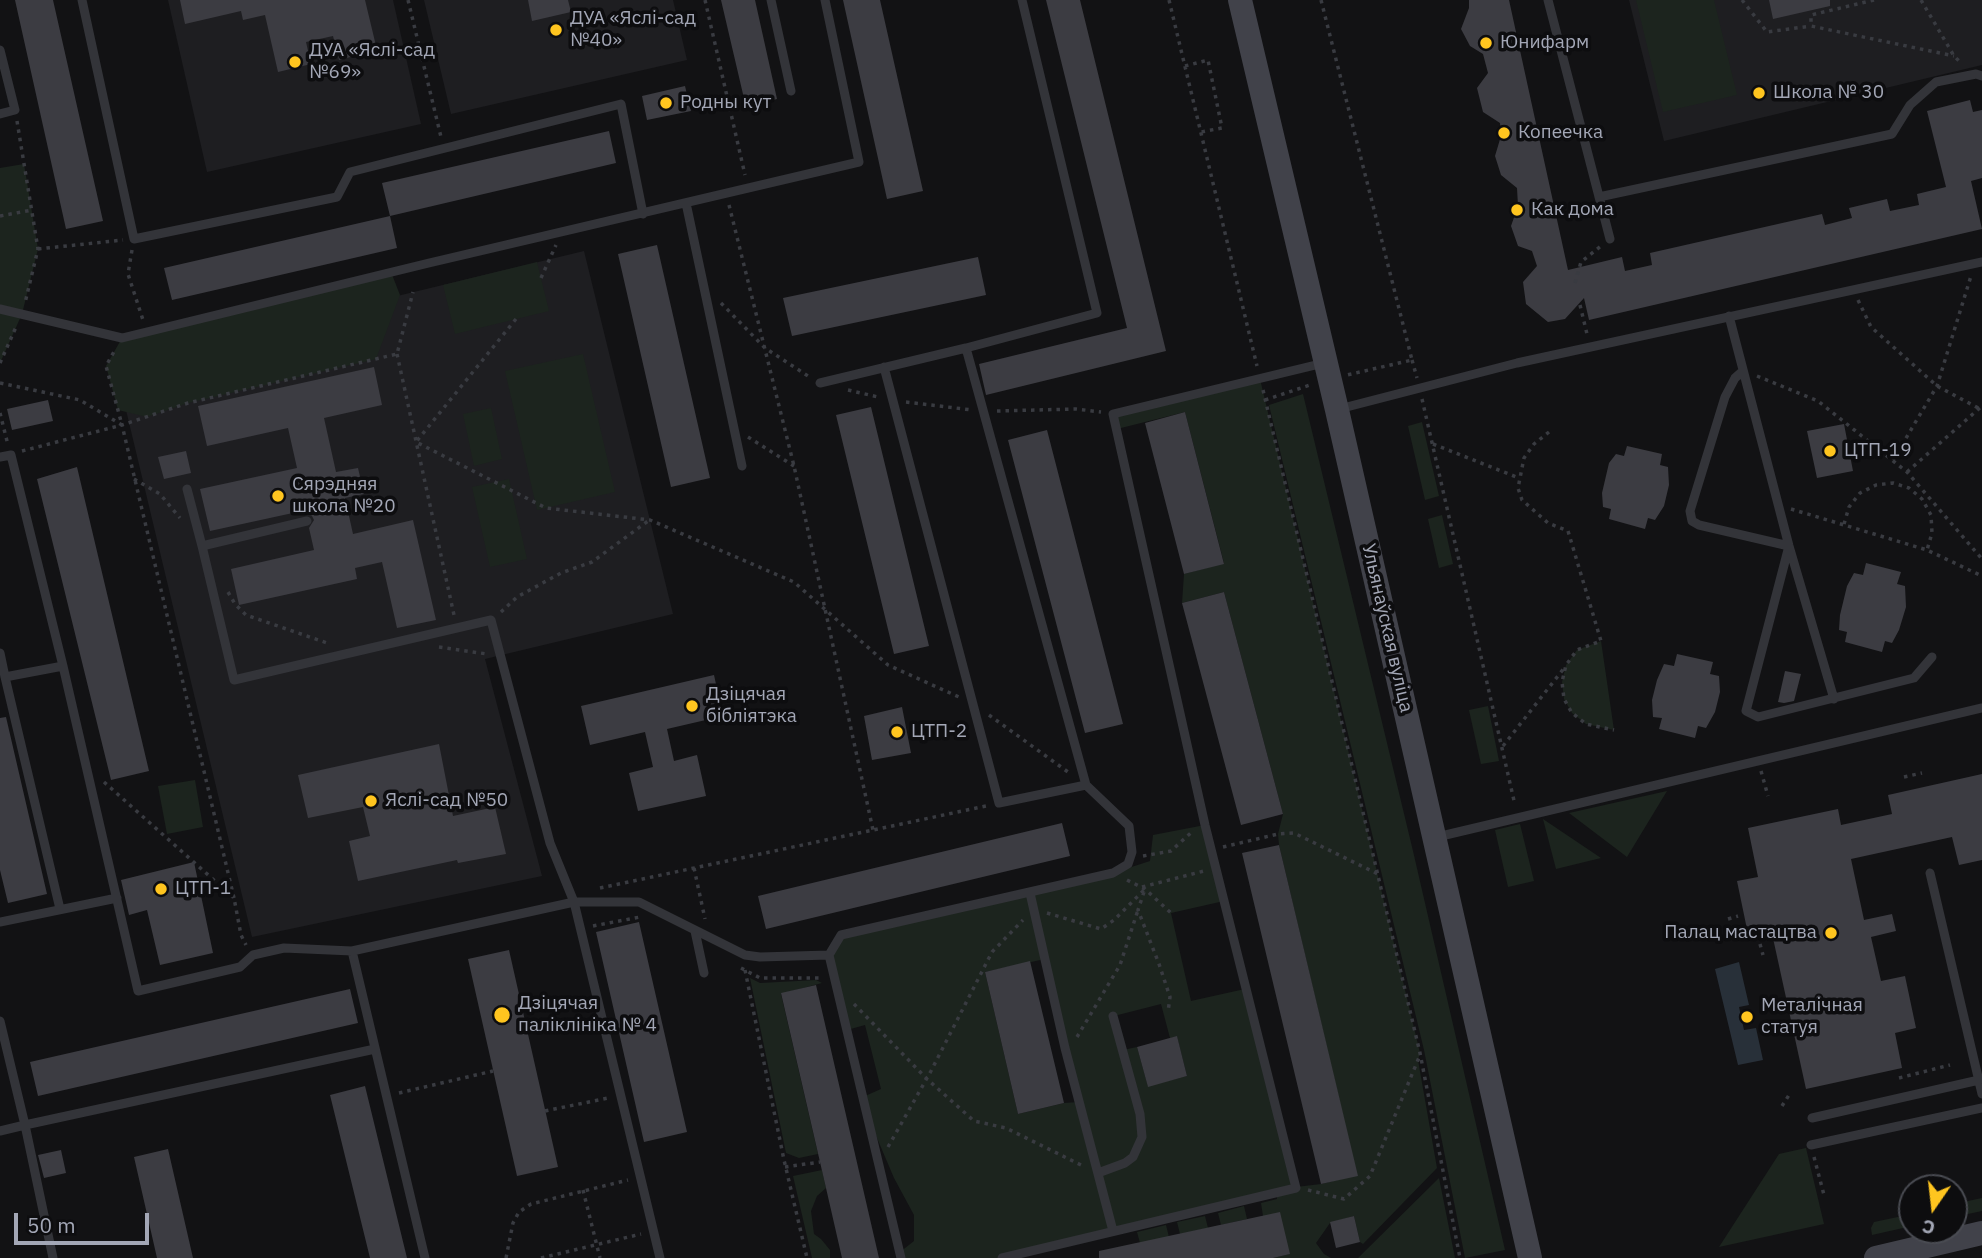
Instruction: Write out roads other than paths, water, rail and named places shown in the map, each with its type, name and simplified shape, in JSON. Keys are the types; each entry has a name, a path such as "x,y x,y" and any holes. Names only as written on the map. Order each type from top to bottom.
{"main road":[{"name":"Ульянаўская вуліца","path":"1240,0 1328,370 1530,1258"},
{"path":"1876,1258 1982,1233"}],"lane":[{"path":"82,0 134,239 337,197 350,172 621,104 643,214"},
{"path":"771,0 791,91"},
{"path":"0,309 122,338 859,162 825,0"},
{"path":"820,383 1097,313 1022,0"},
{"path":"1548,0 1610,239"},
{"path":"0,50 15,110 0,114"},
{"path":"1599,197 1892,134 1910,105 1936,82 1976,74 1982,76"},
{"path":"686,203 742,466"},
{"path":"1337,410 1590,346 1978,263"},
{"path":"1729,316 1789,545 1834,699"},
{"path":"901,1258 829,955 841,935 1113,873 1124,868 1131,858 1132,845 1129,826 1086,785 966,348"},
{"path":"884,367 999,803 1086,785"},
{"path":"1002,1258 1296,1188 1204,821 1113,414 1260,379 1328,370"},
{"path":"1743,371 1735,379 1726,397 1690,511 1692,521 1699,525 1789,545"},
{"path":"0,457 11,454 138,991 240,967 253,955 284,948 352,951 572,898 639,902 746,956 829,955"},
{"path":"187,489 234,680 491,620 550,843 572,898 660,1258"},
{"path":"202,546 307,521"},
{"path":"1789,545 1746,711 1758,717 1914,678 1933,657"},
{"path":"0,653 60,909"},
{"path":"5,677 63,666"},
{"path":"1435,837 1982,708"},
{"path":"1930,873 1982,1094"},
{"path":"1030,893 1066,1054 1113,1231"},
{"path":"0,922 117,898"},
{"path":"695,930 704,973"},
{"path":"352,951 425,1258"},
{"path":"1098,1173 1125,1163 1133,1157 1142,1137 1140,1114 1113,1016"},
{"path":"0,1021 53,1258"},
{"path":"0,1131 375,1049"},
{"path":"1812,1118 1979,1080"},
{"path":"1811,1145 1982,1108"}],"place":[{"name":"ДУА «Яслі-сад №40»","path":"556,30"},
{"name":"Юнифарм","path":"1486,43"},
{"name":"ДУА «Яслі-сад №69»","path":"295,62"},
{"name":"Школа № 30","path":"1759,93"},
{"name":"Родны кут","path":"666,103"},
{"name":"Копеечка","path":"1504,133"},
{"name":"Как дома","path":"1517,210"},
{"name":"ЦТП-19","path":"1830,451"},
{"name":"Сярэдняя школа №20","path":"278,496"},
{"name":"Дзіцячая бібліятэка","path":"692,706"},
{"name":"ЦТП-2","path":"897,732"},
{"name":"Яслі-сад №50","path":"371,801"},
{"name":"ЦТП-1","path":"161,889"},
{"name":"Палац мастацтва","path":"1831,933"},
{"name":"Дзіцячая паліклініка № 4","path":"502,1015"},
{"name":"Металічная статуя","path":"1747,1017"}]}
